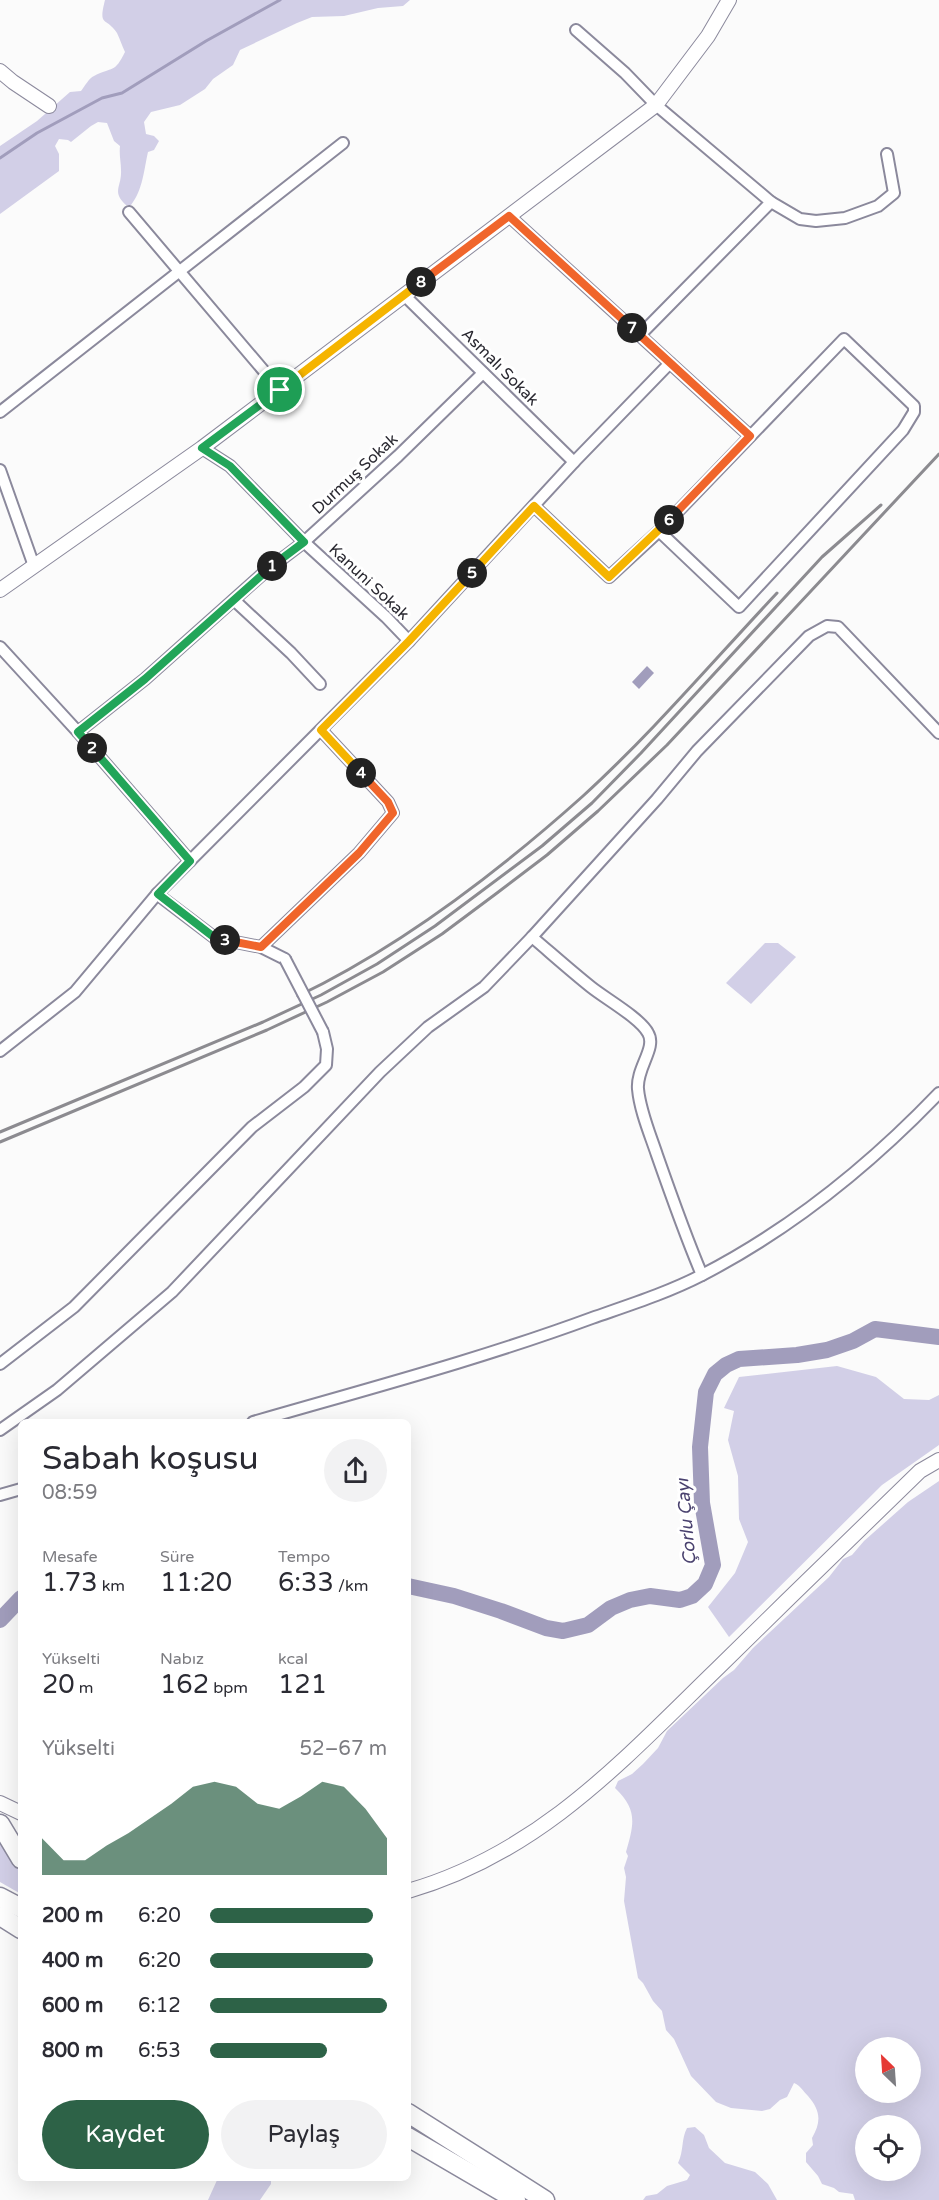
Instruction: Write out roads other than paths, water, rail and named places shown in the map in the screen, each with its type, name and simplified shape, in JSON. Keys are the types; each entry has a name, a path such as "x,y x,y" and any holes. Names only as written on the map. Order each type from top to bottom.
{"highway":[{"path":"0,1824 18,1854"},
{"path":"0,1897 18,1906"},
{"path":"0,1916 18,1927"},
{"path":"0,1924 18,1933"},
{"path":"411,2117 545,2200"},
{"path":"411,2139 516,2200"}],"street":[{"path":"0,590 202,448 656,105 708,36 729,0"},
{"path":"576,30 625,72 656,105 771,202 800,219 816,221 845,218 878,206 894,193 887,154"},
{"path":"0,71 12,82 49,106"},
{"path":"0,412 343,143"},
{"path":"640,335 771,202"},
{"path":"129,212 280,390"},
{"path":"509,216 750,436"},
{"name":"Asmalı Sokak","path":"405,295 574,462"},
{"path":"534,506 609,577 659,531 844,339 914,406 910,420 903,430 739,607 659,531"},
{"path":"0,1051 75,992 158,894 409,641 574,462 670,363"},
{"name":"Durmuş Sokak","path":"78,732 145,679 304,542 398,456 483,373"},
{"name":"Kanuni Sokak","path":"202,448 230,466 304,542 409,641"},
{"path":"0,470 34,566"},
{"path":"234,600 291,653 320,684"},
{"path":"0,1430 57,1390 172,1292 380,1072 429,1027 484,987 657,799 697,751 809,636 827,626 838,627 939,733"},
{"path":"0,646 190,861"},
{"path":"261,947 359,853 393,813 388,802 321,730"},
{"path":"0,1364 74,1307 252,1127 304,1087 326,1065 327,1049 323,1032 285,960 261,947 215,938 158,894"},
{"path":"532,937 646,1029 650,1035 650,1050 638,1073 638,1090 648,1130 675,1209 702,1275"},
{"path":"263,1419 519,1345 667,1291 702,1275 761,1241 846,1181 939,1094"},
{"path":"411,1890 473,1867 521,1842 585,1795 920,1471 939,1460"},
{"path":"0,1495 18,1490"},
{"path":"0,1803 18,1812"}],"waterway":[{"path":"0,158 37,133 102,98 122,93 206,41 280,0"},
{"name":"Çorlu Çayı","path":"411,1587 454,1596 546,1628 563,1631 588,1625 611,1608 630,1600 650,1596 680,1600 692,1596 705,1584 713,1565 702,1503 700,1447 706,1392 715,1374 726,1365 739,1359 797,1355 827,1350 853,1341 875,1329 939,1337"},
{"name":"Çorlu Çayı","path":"0,1620 18,1601"}],"railway":[{"path":"0,1142 267,1030 327,1002 383,972 442,934 547,855 598,811 667,745 939,454"},
{"path":"0,1132 263,1022 321,995 377,964 435,926 542,846 592,803 822,557 881,505"},
{"path":"298,996 337,976 411,931 517,853 609,772 777,593"}]}
